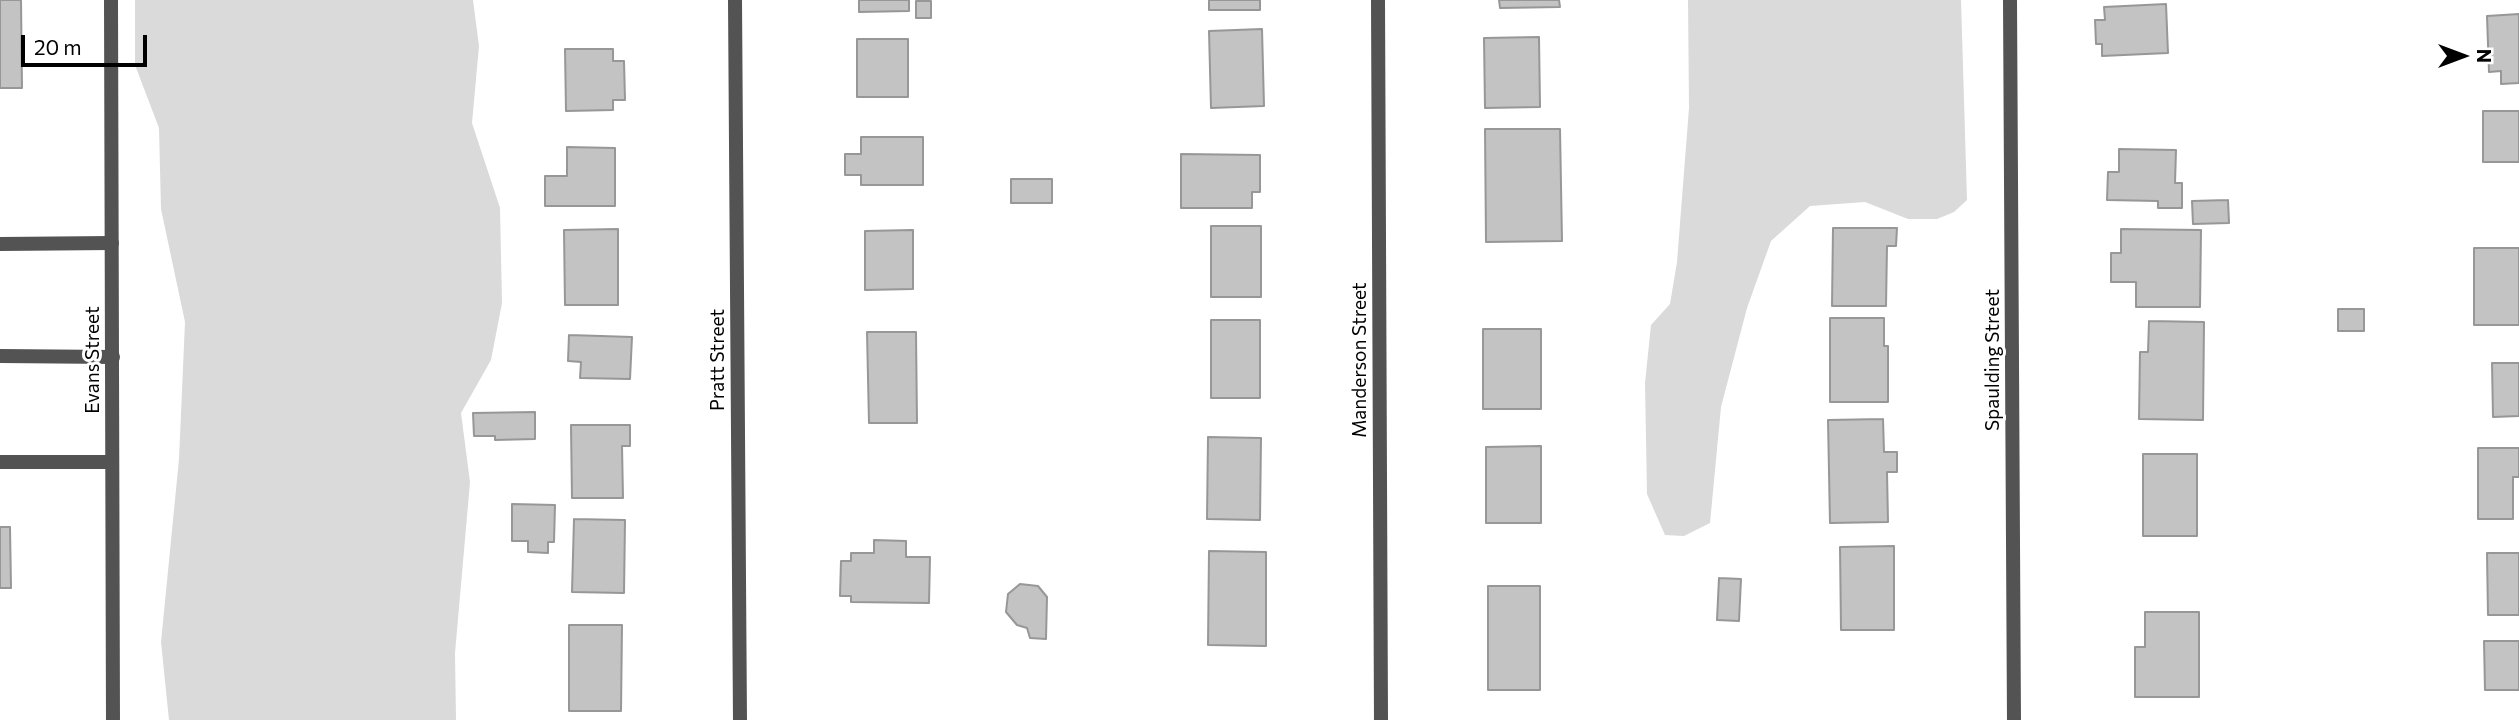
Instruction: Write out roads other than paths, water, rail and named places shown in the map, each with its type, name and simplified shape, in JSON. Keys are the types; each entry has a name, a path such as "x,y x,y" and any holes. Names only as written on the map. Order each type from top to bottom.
{"street":[{"name":"Evans Street","path":"111,0 113,720"},
{"name":"Pratt Street","path":"735,0 740,720"},
{"name":"Manderson Street","path":"1378,0 1381,720"},
{"name":"Spaulding Street","path":"2010,0 2014,720"},
{"path":"0,244 112,243"},
{"path":"0,356 113,357"},
{"path":"0,462 113,462"}]}
